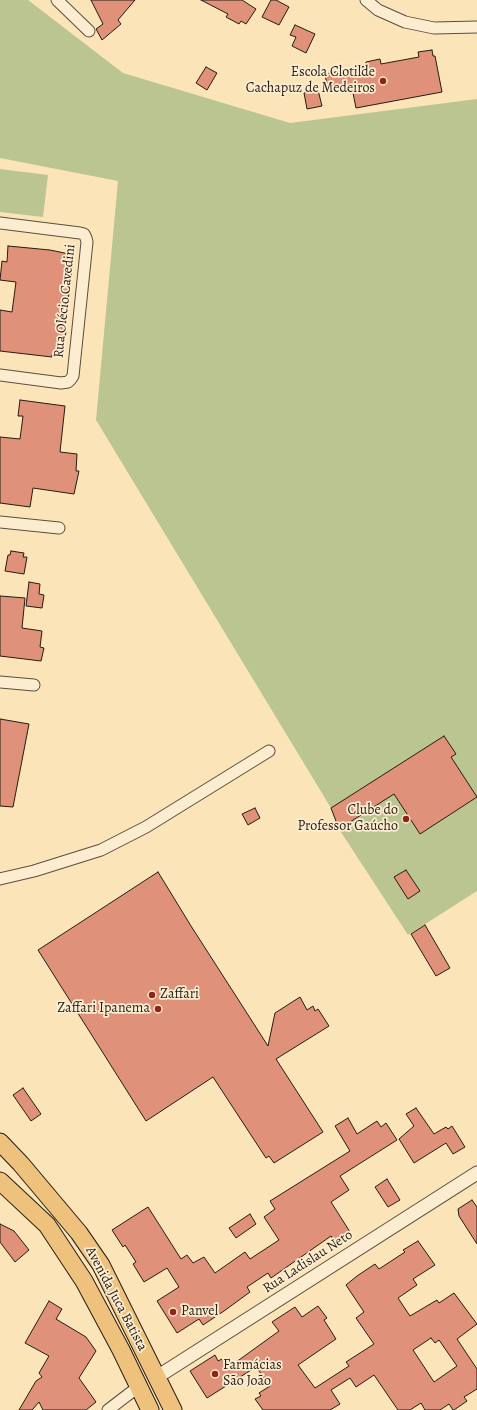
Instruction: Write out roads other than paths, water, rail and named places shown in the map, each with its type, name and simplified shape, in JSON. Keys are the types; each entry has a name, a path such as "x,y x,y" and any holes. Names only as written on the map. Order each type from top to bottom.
{"main road":[{"name":"Avenida Juca Batista","path":"0,1142 21,1164 79,1233 101,1266 174,1410"},
{"name":"Avenida Juca Batista","path":"0,1181 47,1225 84,1281 121,1350 150,1410"}],"street":[{"path":"56,0 89,31"},
{"path":"366,0 378,10 405,22 434,28 477,27"},
{"name":"Rua Olécio Cavedini","path":"0,223 80,232 84,234 87,242 73,376 68,382 62,383 0,375"},
{"path":"0,522 59,528"},
{"path":"0,682 34,685"},
{"path":"0,879 101,850 146,827 269,751"},
{"path":"0,888 14,876"},
{"name":"Rua Ladislau Neto","path":"157,1377 477,1173"},
{"path":"108,1410 138,1387"}],"place":[{"name":"Escola Clotilde Cachapuz de Medeiros","path":"383,81"},
{"name":"Clube do Professor Gaúcho","path":"406,819"},
{"name":"Zaffari","path":"152,995"},
{"name":"Zaffari Ipanema","path":"158,1009"},
{"name":"Panvel","path":"173,1312"},
{"name":"Farmácias São João","path":"215,1374"}]}
